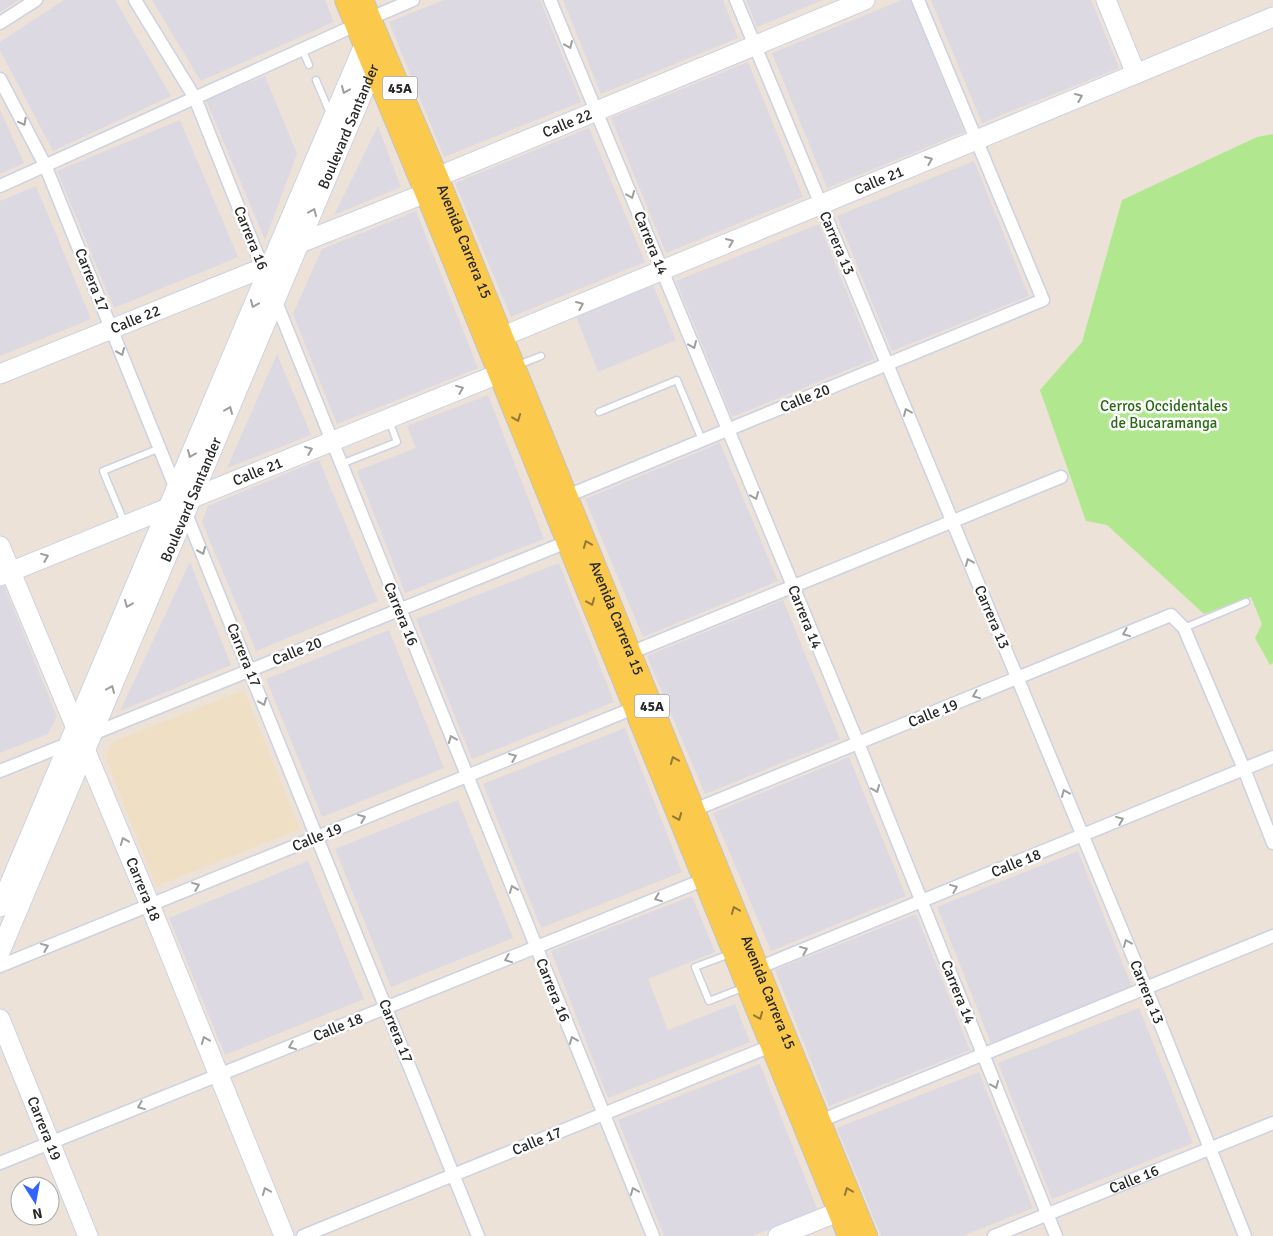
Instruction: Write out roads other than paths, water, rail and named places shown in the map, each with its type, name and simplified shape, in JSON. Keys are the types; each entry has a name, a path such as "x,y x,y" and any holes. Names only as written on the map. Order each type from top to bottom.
{"main road":[{"name":"Avenida Carrera 15","path":"345,0 363,14 373,46 438,177 567,542 848,1236"},
{"name":"Avenida Carrera 15","path":"373,46 374,68 426,193 495,340"},
{"name":"Avenida Carrera 15","path":"507,370 567,496 867,1236"}],"street":[{"path":"0,23 36,0"},
{"name":"Carrera 16","path":"135,0 195,98 269,265 276,300 652,1236"},
{"path":"0,186 302,49 363,14 413,0"},
{"name":"Carrera 14","path":"550,0 858,743 1056,1236"},
{"name":"Carrera 13","path":"736,0 1146,988 1245,1236"},
{"name":"Calle 22","path":"438,177 865,0"},
{"path":"918,0 976,140"},
{"path":"1106,0 1136,74"},
{"name":"Calle 21","path":"495,340 552,320 662,271 1273,17"},
{"name":"Boulevard Santander","path":"181,502 269,265 333,119 373,46"},
{"name":"Boulevard Santander","path":"0,952 81,739 181,502 276,300 374,68"},
{"name":"Carrera 17","path":"0,79 45,165 478,1236"},
{"name":"Calle 20","path":"567,496 1043,300 976,140"},
{"path":"426,193 438,177"},
{"name":"Calle 22","path":"0,374 269,265 300,243 426,193"},
{"name":"Calle 21","path":"5,574 507,370"},
{"path":"630,653 1061,477"},
{"name":"Calle 20","path":"0,771 567,542"},
{"name":"Carrera 18","path":"0,546 5,574 81,739 284,1236"},
{"name":"Calle 19","path":"694,810 1171,615 1184,628"},
{"path":"1184,628 1244,769 1273,843"},
{"name":"Calle 19","path":"0,966 634,708"},
{"name":"Boulevard Santander","path":"0,907 81,739"},
{"name":"Calle 18","path":"758,968 1273,757"},
{"name":"Calle 18","path":"0,1163 703,880"},
{"path":"820,1122 1273,936"},
{"name":"Carrera 19","path":"0,1019 88,1236"},
{"name":"Calle 17","path":"303,1236 771,1046"},
{"name":"Calle 16","path":"994,1236 1273,1123"},
{"path":"778,1236 838,1212"}],"lane":[{"path":"302,49 309,65"},
{"path":"316,80 333,119"},
{"path":"507,370 541,356"},
{"path":"599,412 677,380 702,440"},
{"path":"341,464 397,442 388,418"},
{"path":"126,525 103,471 160,448"},
{"path":"1184,628 1246,602"},
{"path":"733,952 695,967 709,1001 746,986"}],"park label":[{"name":"Cerros Occidentales de Bucaramanga","path":"1164,414"}]}
